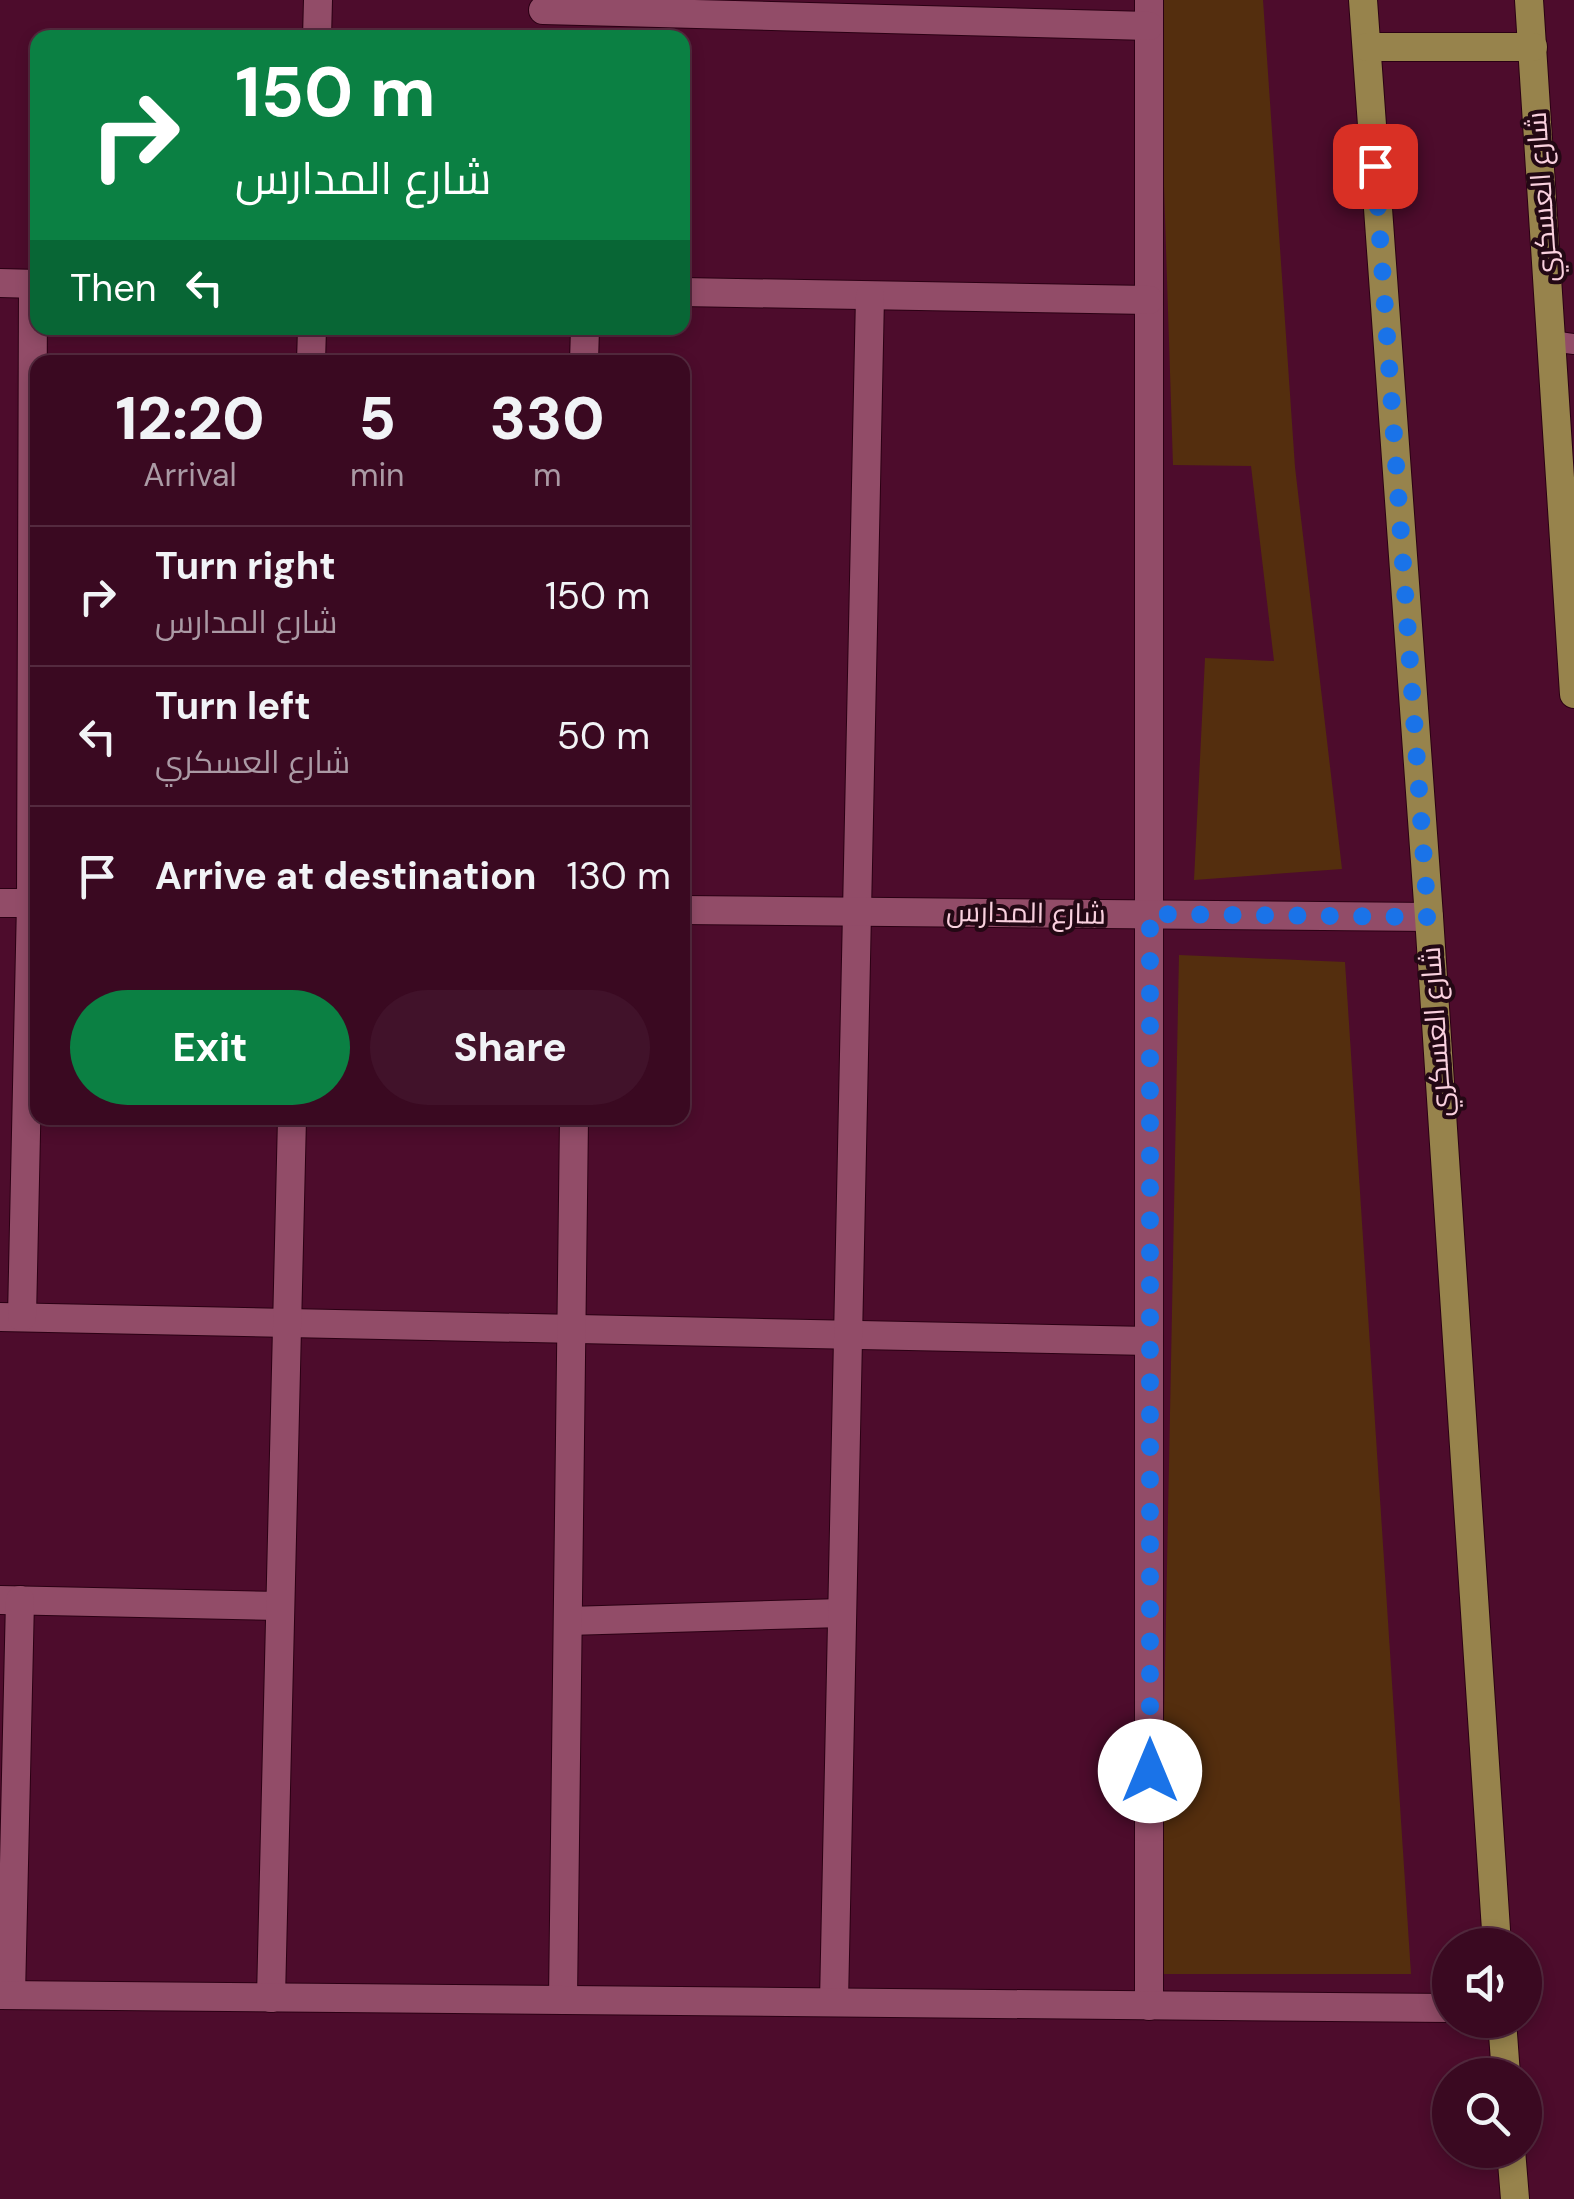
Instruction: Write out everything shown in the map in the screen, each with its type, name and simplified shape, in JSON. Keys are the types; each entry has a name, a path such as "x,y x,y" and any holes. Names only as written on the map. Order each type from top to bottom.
{"main road":[{"name":"شارع العسكري","path":"1363,0 1496,1928"},
{"name":"شارع العسكري","path":"1529,0 1563,343 1574,694"},
{"path":"1367,47 1532,47"},
{"path":"1512,2168 1515,2199"}],"street":[{"path":"317,30 318,0"},
{"path":"543,16 1149,13 1150,2006"},
{"path":"0,283 30,284"},
{"path":"690,292 1149,300"},
{"path":"834,2002 870,296"},
{"path":"0,903 30,904"},
{"name":"شارع المدارس","path":"690,910 1428,917"},
{"path":"30,976 11,1317 1150,1341"},
{"path":"271,1998 292,1125"},
{"path":"563,2000 574,1125"},
{"path":"280,1606 10,1600 5,1995 1432,2008"},
{"path":"568,1621 842,1613"}],"shaded area":[{"path":"1158,0 1263,0 1295,467 1342,869 1194,880 1205,658 1274,661 1251,466 1173,465"},
{"path":"1179,955 1345,962 1411,1974 1159,1974"}],"route":[{"path":"1150,1771 1150,914 1428,917 1375,166"}]}
